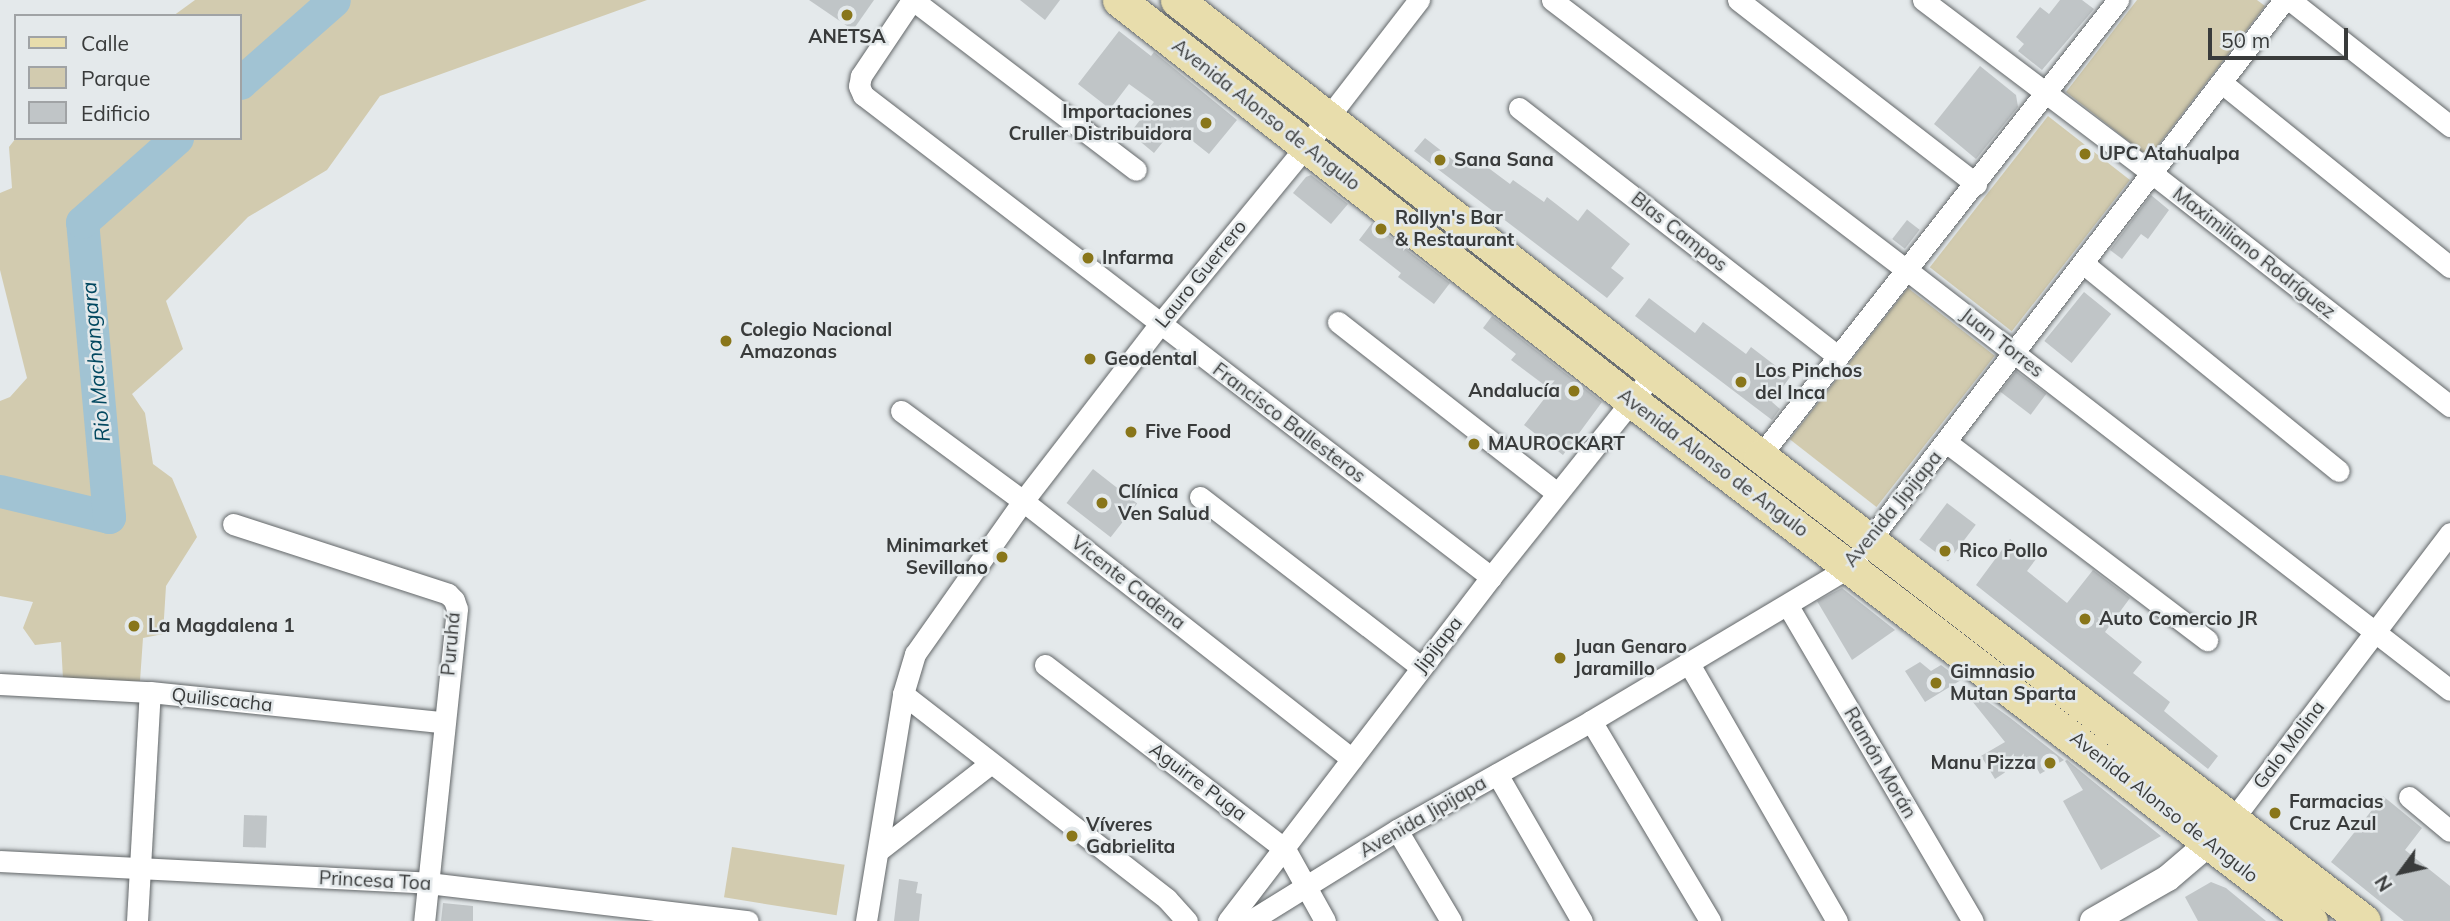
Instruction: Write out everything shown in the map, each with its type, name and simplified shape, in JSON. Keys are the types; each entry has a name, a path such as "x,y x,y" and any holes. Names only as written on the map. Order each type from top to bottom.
{"main road":[{"name":"Avenida Alonso de Angulo","path":"1119,0 1849,567 2222,832 2364,921"},
{"name":"Avenida Alonso de Angulo","path":"1177,0 1760,456 1871,539 2222,832 2311,921"}],"street":[{"name":"Francisco Ballesteros","path":"913,0 861,76 859,86 863,94 1491,577"},
{"path":"913,0 1136,170"},
{"name":"Lauro Guerrero","path":"866,921 903,694 915,654 1024,502 1160,324 1306,146 1419,0"},
{"name":"Juan Torres","path":"1552,0 1907,270 2450,690"},
{"path":"1738,0 1976,184"},
{"name":"Maximiliano Rodríguez","path":"1923,0 2045,95 2153,174 2450,406"},
{"name":"Avenida Jipijapa","path":"1251,921 1396,830 1591,721 1788,606 1849,567 2284,0"},
{"path":"2290,0 2450,126"},
{"path":"1760,456 2045,95 2110,3"},
{"path":"2222,83 2450,267"},
{"name":"Blas Campos","path":"1519,108 1838,356"},
{"path":"2084,264 2339,471"},
{"path":"1338,321 1557,493"},
{"name":"Jipijapa","path":"1228,921 1286,849 1421,667 1654,373"},
{"name":"Vicente Cadena","path":"901,411 1024,502 1352,759"},
{"path":"1946,442 2207,640"},
{"path":"1200,497 1421,667"},
{"name":"Puruhá","path":"233,524 448,594 457,609 442,722 424,921"},
{"name":"Galo Molina","path":"2093,921 2168,878 2222,832 2450,533"},
{"name":"Ramón Morán","path":"1788,606 1973,921"},
{"path":"1688,662 1838,921"},
{"name":"Aguirre Puga","path":"1045,665 1286,849 1325,921"},
{"name":"Quiliscacha","path":"0,684 149,692 442,722"},
{"path":"137,921 142,869 149,692"},
{"path":"903,694 1167,899 1187,921"},
{"path":"1591,721 1710,921"},
{"path":"878,851 991,763"},
{"path":"1497,774 1582,921"},
{"path":"2409,797 2450,831"},
{"path":"1396,830 1451,921"},
{"name":"Princesa Toa","path":"0,861 428,883 703,918 748,921"}],"green space":[{"path":"195,0 647,0 380,96 327,170 248,217 166,301 183,349 132,394 145,413 153,464 172,478 197,537 166,586 163,634 143,638 140,681 63,679 61,642 35,645 23,628 33,602 0,596 0,401 10,397 27,378 0,270 0,193 12,188 9,147 14,140 242,140 242,14 176,14"},
{"path":"2137,0 2257,0 2265,6 2149,157 2066,92"},
{"path":"2048,116 2130,180 2012,331 1930,267"},
{"path":"1908,288 1995,356 1876,507 1790,439"},
{"path":"732,847 845,865 837,915 724,897"}],"building":[{"name":"ANETSA","path":"809,0 874,0 853,30"},
{"path":"1020,0 1060,0 1045,20"},
{"path":"2060,0 2082,0 2094,9 2042,70 2018,51 2024,44 2016,37 2040,7 2049,14"},
{"path":"1119,31 1151,56 1154,52 1237,120 1209,154 1175,127 1154,153 1130,133 1154,102 1129,84 1110,109 1078,84"},
{"path":"1980,66 2016,95 2018,107 1976,159 1934,124"},
{"path":"1425,138 1462,167 1471,155 1510,184 1513,180 1544,202 1547,197 1578,221 1587,209 1630,244 1611,268 1624,278 1607,298 1414,151"},
{"path":"1311,175 1348,204 1331,224 1293,193 1306,177"},
{"path":"2151,195 2169,210 2148,239 2141,234 2122,259 2110,250"},
{"path":"1907,220 1920,230 1905,249 1892,239"},
{"path":"1372,223 1450,283 1434,304 1398,277 1401,273 1359,240"},
{"path":"2084,292 2111,314 2072,363 2044,341"},
{"path":"1649,298 1695,333 1703,322 1746,354 1751,347 1790,377 1772,402 1780,409 1772,420 1635,316"},
{"path":"1492,316 1602,402 1563,455 1524,425 1551,390 1511,360 1516,354 1483,328"},
{"path":"2016,371 2046,394 2031,415 2000,392"},
{"name":"Clínica Ven Salud","path":"1093,469 1137,503 1111,537 1067,503"},
{"path":"1947,503 1976,525 1948,561 1919,540"},
{"path":"2010,539 2036,559 2027,571 2067,603 2093,570 2130,598 2105,632 2142,662 2133,673 2170,702 2164,711 2218,756 2208,769 1976,585"},
{"path":"1842,588 1895,630 1852,660 1817,601"},
{"path":"1920,662 1931,671 1941,665 1961,680 1925,702 1905,671"},
{"path":"1967,687 2064,760 2040,774 2030,756 1995,779 1981,756 2005,742 1964,691"},
{"path":"2065,761 2161,836 2101,870 2063,801 2083,790"},
{"path":"2383,796 2422,828 2405,850 2450,886 2450,921 2404,921 2331,862"},
{"path":"244,815 267,816 266,848 243,847"},
{"path":"899,879 918,882 916,893 922,894 919,921 894,921"},
{"path":"2211,882 2226,888 2266,921 2198,921 2185,897"},
{"path":"443,903 473,906 473,921 441,921"}],"waterway":[{"name":"Rio Machangara","path":"242,81 334,0"},
{"name":"Rio Machangara","path":"0,491 109,517 82,222 175,140"}],"place":[{"name":"ANETSA","path":"847,15"},
{"name":"Importaciones Cruller Distribuidora","path":"1206,123"},
{"name":"UPC Atahualpa","path":"2085,154"},
{"name":"Sana Sana","path":"1440,160"},
{"name":"Rollyn's Bar & Restaurant","path":"1381,229"},
{"name":"Infarma","path":"1088,258"},
{"name":"Colegio Nacional Amazonas","path":"726,341"},
{"name":"Geodental","path":"1090,359"},
{"name":"Los Pinchos del Inca","path":"1741,382"},
{"name":"Andalucía","path":"1574,391"},
{"name":"Five Food","path":"1131,432"},
{"name":"MAUROCKART","path":"1474,444"},
{"name":"Clínica Ven Salud","path":"1102,503"},
{"name":"Rico Pollo","path":"1945,551"},
{"name":"Minimarket Sevillano","path":"1002,557"},
{"name":"Auto Comercio JR","path":"2085,619"},
{"name":"La Magdalena 1","path":"134,626"},
{"name":"Juan Genaro Jaramillo","path":"1560,658"},
{"name":"Gimnasio Mutan Sparta","path":"1936,683"},
{"name":"Manu Pizza","path":"2050,763"},
{"name":"Farmacias Cruz Azul","path":"2275,813"},
{"name":"Víveres Gabrielita","path":"1072,836"}]}
